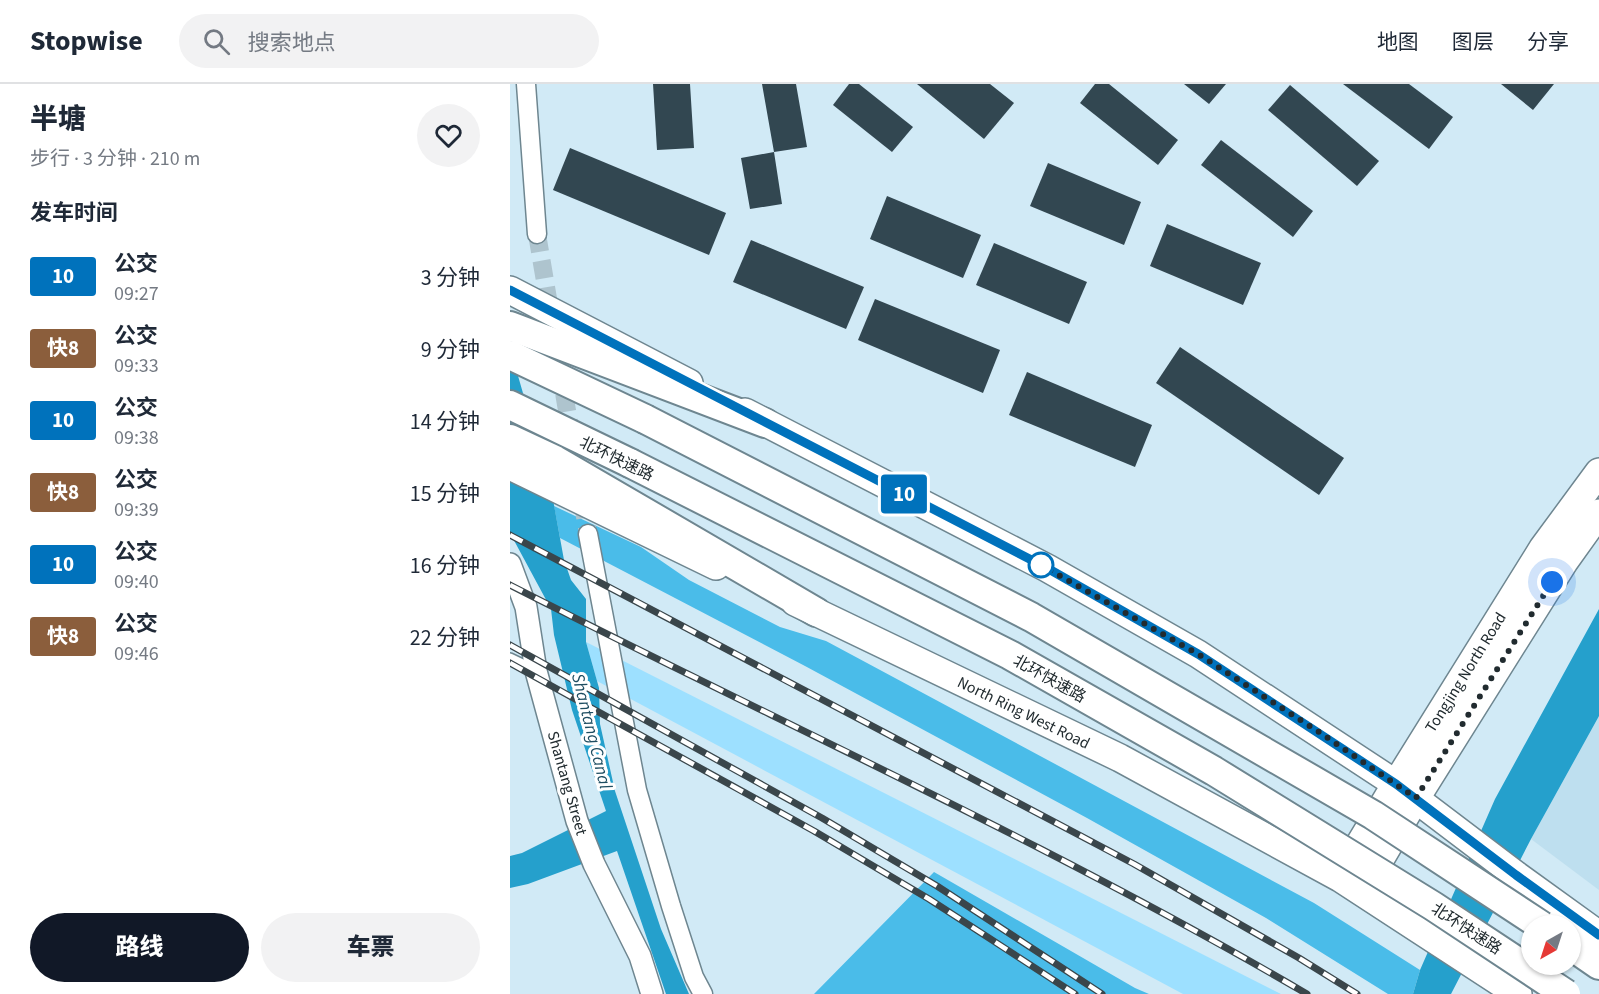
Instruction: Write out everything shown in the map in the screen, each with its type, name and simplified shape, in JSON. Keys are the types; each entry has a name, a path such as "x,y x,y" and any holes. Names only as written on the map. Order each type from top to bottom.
{"highway":[{"path":"511,326 765,423"},
{"path":"515,357 645,419 1030,617 1373,815 1525,915"},
{"name":"北环快速路","path":"510,405 1010,655 1204,765 1433,906 1566,994"},
{"path":"510,439 555,460 816,612"},
{"path":"1581,953 1599,965"}],"main road":[{"path":"510,290 1047,568 1198,654 1406,791 1599,935"},
{"name":"North Ring West Road","path":"510,466 688,554 816,612 1120,758 1351,884 1518,994"},
{"name":"Tongjing North Road","path":"1351,884 1543,548 1599,472"},
{"name":"Tongjing North Road","path":"1406,791 1599,513"}],"street":[{"path":"526,84 537,234"},
{"path":"588,534 637,790 671,906 694,977 703,994"},
{"name":"Shantang Street","path":"510,564 526,607 536,671 577,821 594,864 640,956 652,994"}],"lane":[{"path":"510,658 536,671"}],"shaded area":[{"path":"554,506 641,547 689,580 780,627 826,641 1314,903 1420,970 1413,994 1388,994 1266,918 1087,818 805,666 560,538"},
{"path":"586,642 1281,994 1183,994 597,681"},
{"path":"1599,716 1599,890 1531,839"},
{"path":"934,872 1135,988 1149,994 814,994"}],"water":[{"name":"Shantang Canal","path":"510,348 552,494 564,560 571,580 586,599 586,642 599,688 600,724 615,791 661,929 689,994 666,994 617,851 528,884 510,888 510,856 522,853 606,811 572,710 554,635 551,609 510,533"},
{"path":"1599,609 1599,716 1531,839 1451,994 1413,994 1420,970 1495,799"}],"building":[{"path":"653,84 690,84 694,148 657,150"},
{"path":"762,84 796,84 807,147 774,152"},
{"path":"849,84 859,84 913,127 892,152 833,105"},
{"path":"917,84 990,84 1014,103 984,139"},
{"path":"1095,84 1109,84 1178,140 1158,165 1080,103"},
{"path":"1184,84 1226,84 1209,104"},
{"path":"1343,84 1409,84 1453,117 1429,149"},
{"path":"1501,84 1554,84 1533,110"},
{"path":"1290,85 1379,161 1357,186 1268,110"},
{"path":"1221,140 1313,211 1293,237 1201,165"},
{"path":"570,148 726,213 709,255 553,190"},
{"path":"774,152 782,204 750,209 741,158"},
{"path":"1048,163 1141,202 1124,245 1030,206"},
{"path":"887,196 981,235 963,278 870,239"},
{"path":"1167,224 1261,263 1243,305 1150,266"},
{"path":"751,240 864,287 846,329 733,282"},
{"path":"994,243 1087,282 1069,324 976,285"},
{"path":"875,299 1000,350 983,393 858,340"},
{"path":"1180,347 1344,458 1319,495 1156,383"},
{"path":"1027,372 1152,425 1135,467 1009,415"}],"tunnel":[{"path":"537,234 588,534"}],"railway":[{"path":"510,535 1134,864 1299,958 1357,994"},
{"path":"510,585 1012,834 1210,939 1307,994"},
{"path":"510,645 822,818 937,886 1102,994"},
{"path":"510,663 814,831 929,899 1075,994"}],"bus line":[{"name":"10","path":"510,290 1047,568 1198,654 1416,798 1599,935"}],"route":[{"path":"1041,565 1198,654 1416,798 1552,582"}]}
